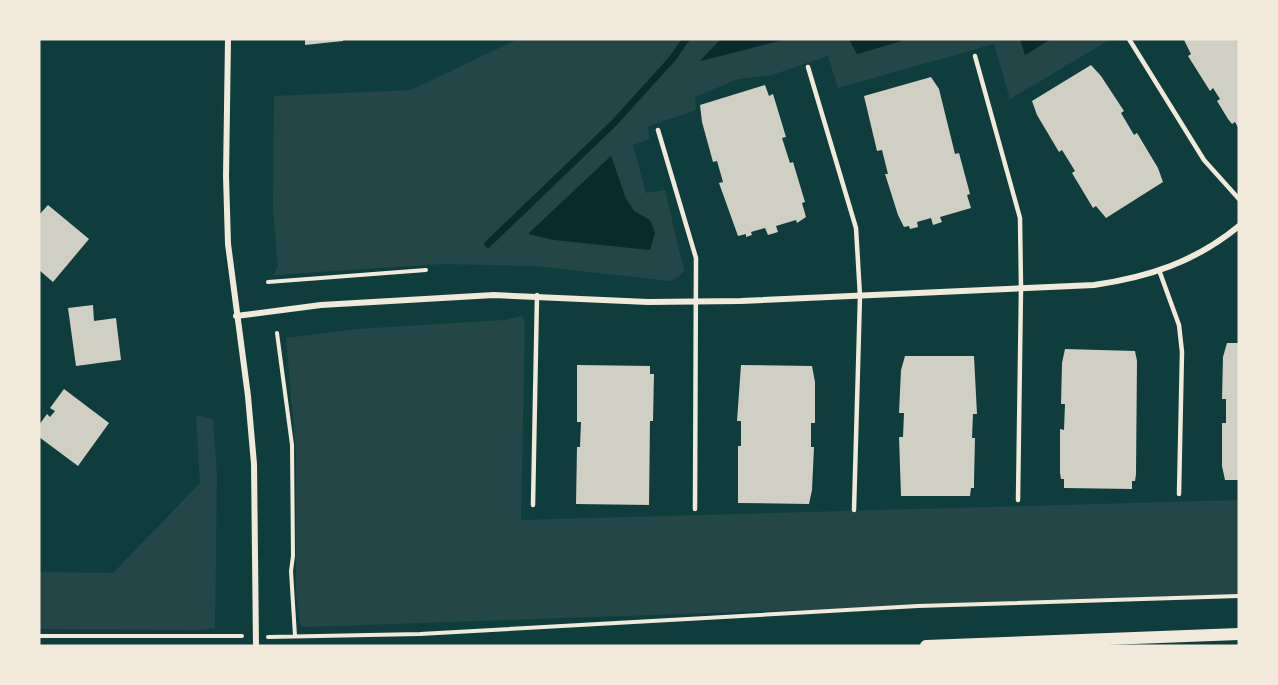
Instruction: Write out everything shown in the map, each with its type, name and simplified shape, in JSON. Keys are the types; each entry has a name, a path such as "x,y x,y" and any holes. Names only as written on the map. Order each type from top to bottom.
{"main road":[{"path":"926,646 1239,634"}],"street":[{"path":"228,39 226,187 228,244 248,396 254,464 256,646"},
{"path":"236,316 321,305 494,295 648,302 860,296 1094,285 1133,279 1184,261 1221,241 1239,226"}],"lane":[{"path":"1129,39 1204,160 1239,199"},
{"path":"975,56 1020,218 1018,500"},
{"path":"808,67 856,228 860,296 854,510"},
{"path":"658,130 696,258 695,509"},
{"path":"1159,270 1179,325 1182,352 1179,494"},
{"path":"533,505 537,296"}],"path":[{"path":"268,282 426,270"},
{"path":"277,333 292,445 293,556 291,571 295,636"},
{"path":"39,636 256,637 420,634 918,606 1239,596"}],"shaded area":[{"path":"518,39 721,39 701,61 787,39 849,39 857,54 908,39 1020,39 1025,55 1051,39 1111,39 1010,99 994,44 838,88 828,56 772,75 738,79 695,97 696,110 647,127 650,139 633,145 646,193 665,190 684,271 679,277 670,281 536,266 442,264 274,275 278,266 273,210 274,96 411,90","holes":["611,156 626,199 634,211 529,233"]},
{"path":"721,39 787,39 700,61"},
{"path":"849,39 908,39 857,54"},
{"path":"1020,39 1051,39 1025,55"},
{"path":"611,156 626,199 634,211 650,220 655,233 650,250 554,240 528,234"},
{"path":"522,316 525,322 521,520 1239,500 1239,595 304,627 300,624 296,594 296,455 286,338 357,329 504,320"},
{"path":"196,415 213,419 217,476 215,628 200,630 39,629 39,572 113,573 200,483"}],"building":[{"path":"305,39 343,39 343,41 305,45"},
{"path":"1185,39 1239,39 1239,129 1235,122 1232,124 1228,119 1217,101 1220,99 1213,88 1210,91 1188,56 1191,54"},
{"path":"1091,65 1124,111 1121,113 1134,135 1137,133 1158,168 1163,182 1106,218 1096,206 1093,208 1072,173 1075,171 1062,150 1059,152 1037,115 1032,101"},
{"path":"931,77 939,89 955,154 959,153 970,194 967,195 971,208 940,217 942,222 933,225 931,218 917,222 918,227 910,229 909,226 904,227 898,215 885,174 888,174 882,150 877,151 864,96"},
{"path":"765,85 769,96 773,94 786,137 782,138 790,163 793,162 805,202 802,203 806,217 797,223 796,220 776,226 778,232 768,235 765,228 751,232 752,235 746,237 746,234 738,236 719,183 723,182 717,161 713,162 702,122 700,105"},
{"path":"48,205 89,239 53,282 39,270 39,215"},
{"path":"93,305 94,321 116,318 121,360 76,366 68,308"},
{"path":"1227,343 1239,343 1239,480 1225,480 1222,466 1222,423 1226,423 1226,399 1222,399 1223,357"},
{"path":"1065,349 1135,351 1137,361 1136,474 1135,481 1132,481 1132,489 1064,488 1064,479 1061,479 1060,473 1060,429 1064,430 1065,404 1061,404 1062,363"},
{"path":"905,356 974,356 977,414 973,414 974,488 971,488 970,496 901,496 899,437 903,437 904,413 899,413 901,370"},
{"path":"577,365 650,366 650,374 654,374 653,421 650,421 649,505 576,504 577,447 580,447 581,422 577,422"},
{"path":"741,365 812,366 815,382 815,423 811,423 811,447 814,447 809,504 738,503 738,446 741,446 741,421 737,421"},
{"path":"64,389 109,423 78,466 39,437 39,425 47,414 50,417 55,411 50,408"}],"waterway":[{"path":"488,244 614,123 672,59 686,39"}]}
